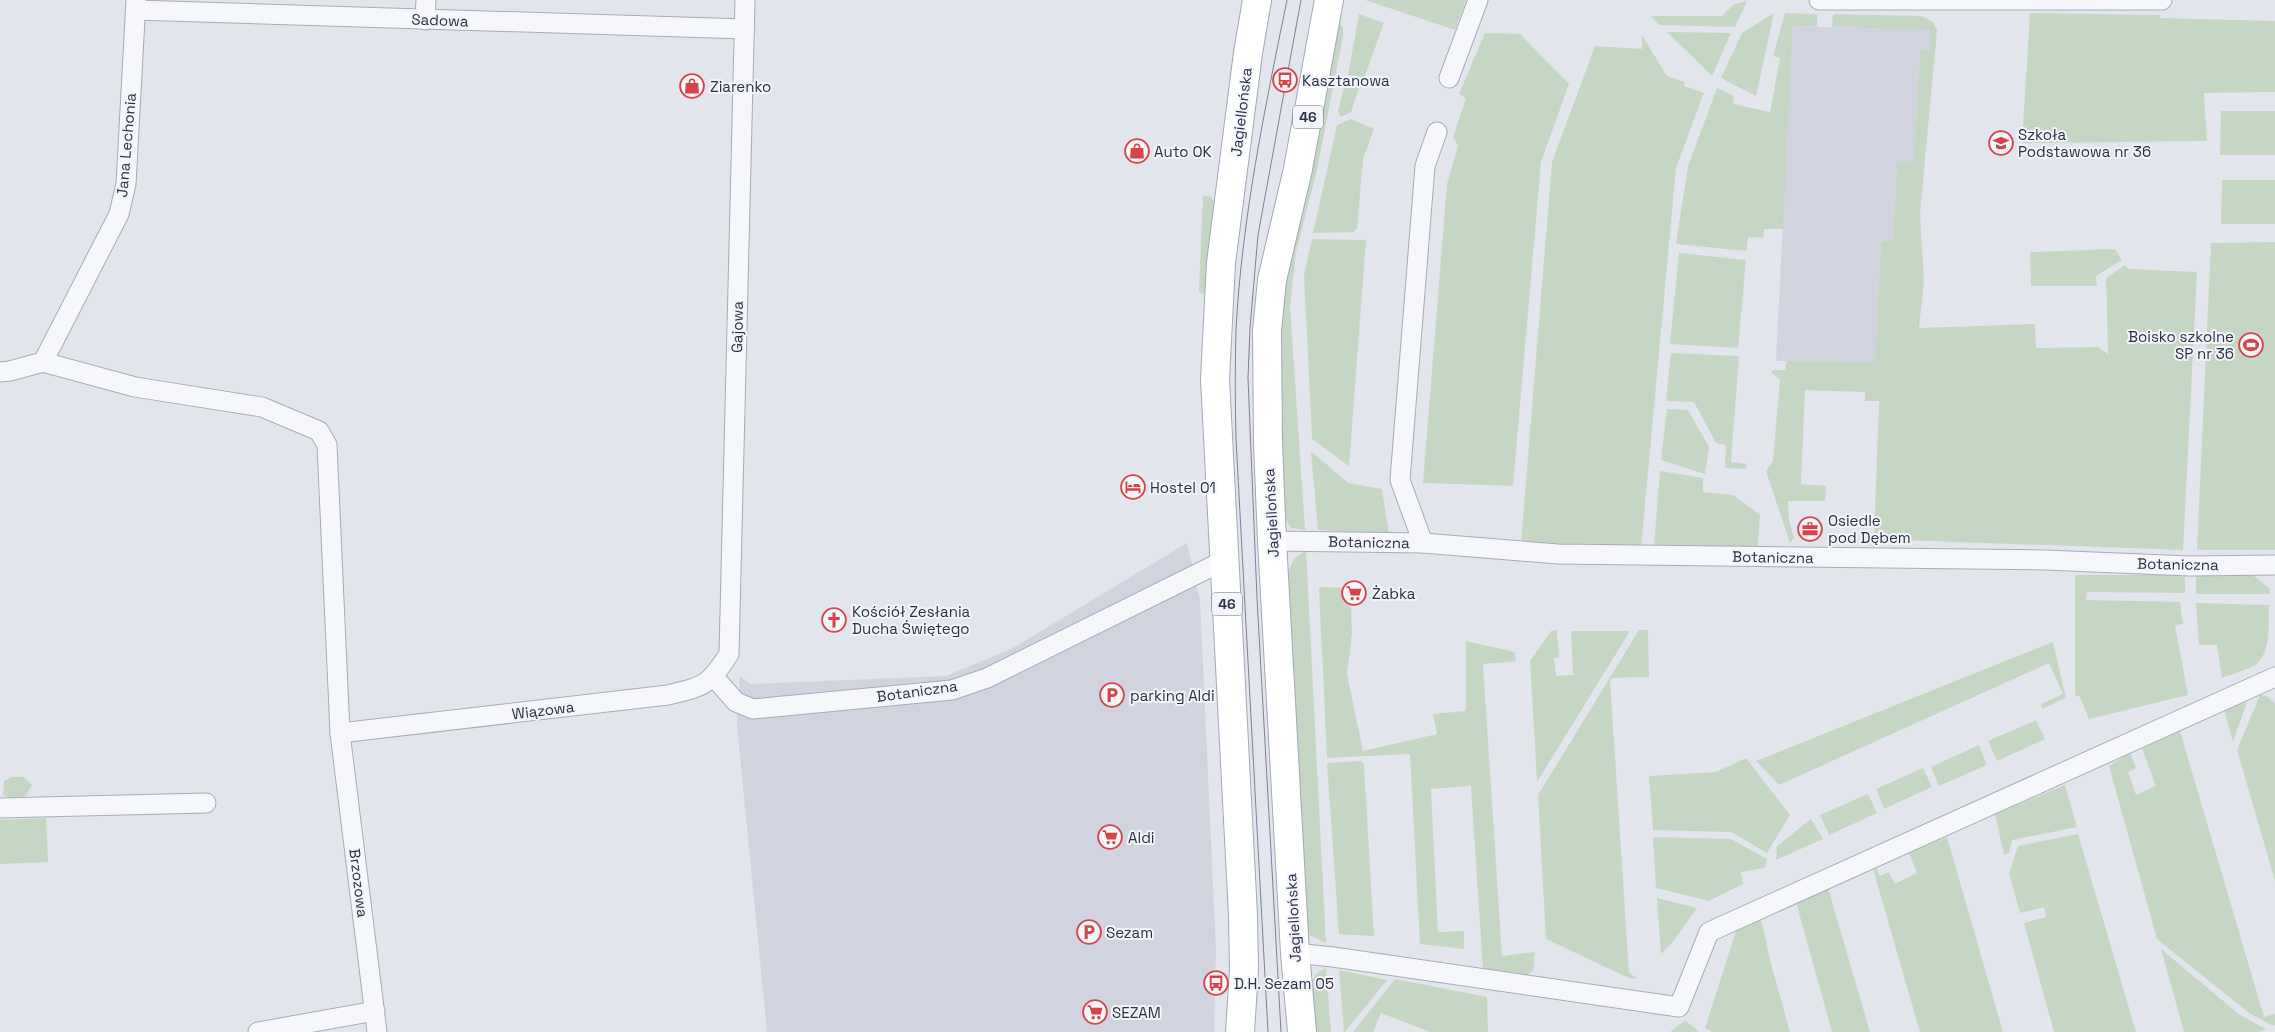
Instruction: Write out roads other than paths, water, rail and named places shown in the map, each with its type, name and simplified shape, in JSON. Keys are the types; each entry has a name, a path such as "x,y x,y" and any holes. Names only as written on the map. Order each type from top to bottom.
{"main road":[{"name":"Jagiellońska","path":"1240,1032 1244,970 1243,915 1215,378 1217,321 1226,225 1248,54 1258,0"},
{"name":"Jagiellońska","path":"1302,1032 1295,953 1272,541 1266,386 1267,331 1272,280 1298,169 1329,0"}],"street":[{"path":"425,20 426,0"},
{"name":"Gajowa","path":"714,678 729,654 745,0"},
{"path":"1449,78 1478,0"},
{"path":"1819,0 2162,0"},
{"name":"Sadowa","path":"136,5 425,20 745,29"},
{"name":"Jana Lechonia","path":"43,362 119,214 126,184 136,5"},
{"path":"1423,543 1400,480 1425,166 1437,132"},
{"path":"0,372 43,362"},
{"name":"Brzozowa","path":"43,362 135,387 262,408 319,431 327,445 340,733 377,1032"},
{"name":"Botaniczna","path":"1272,541 1423,543 1558,554 2045,560 2190,566 2275,565"},
{"name":"Botaniczna","path":"714,678 736,702 753,709 952,690 987,678 1225,560"},
{"path":"1295,953 1679,1007 1709,932 2275,677"},
{"name":"Wiązowa","path":"340,733 668,695 698,688 714,678"},
{"path":"0,808 206,803"},
{"path":"258,1032 375,1012"}],"tram line":[{"path":"1268,1032 1236,439 1236,329 1243,246 1249,205 1287,0"},
{"path":"1281,1032 1257,598 1248,378 1258,235 1301,0"}],"place":[{"name":"Kasztanowa","path":"1285,80"},
{"name":"Ziarenko","path":"692,86"},
{"name":"Szkoła Podstawowa nr 36","path":"2001,143"},
{"name":"Auto OK","path":"1137,151"},
{"name":"Boisko szkolne SP nr 36","path":"2251,345"},
{"name":"Hostel 01","path":"1133,487"},
{"name":"Osiedle pod Dębem","path":"1810,529"},
{"name":"Żabka","path":"1354,593"},
{"name":"Kościół Zesłania Ducha Świętego","path":"834,620"},
{"name":"parking Aldi","path":"1112,695"},
{"name":"Aldi","path":"1110,837"},
{"name":"Sezam","path":"1089,932"},
{"name":"D.H. Sezam 05","path":"1216,983"},
{"name":"SEZAM","path":"1095,1012"}]}
